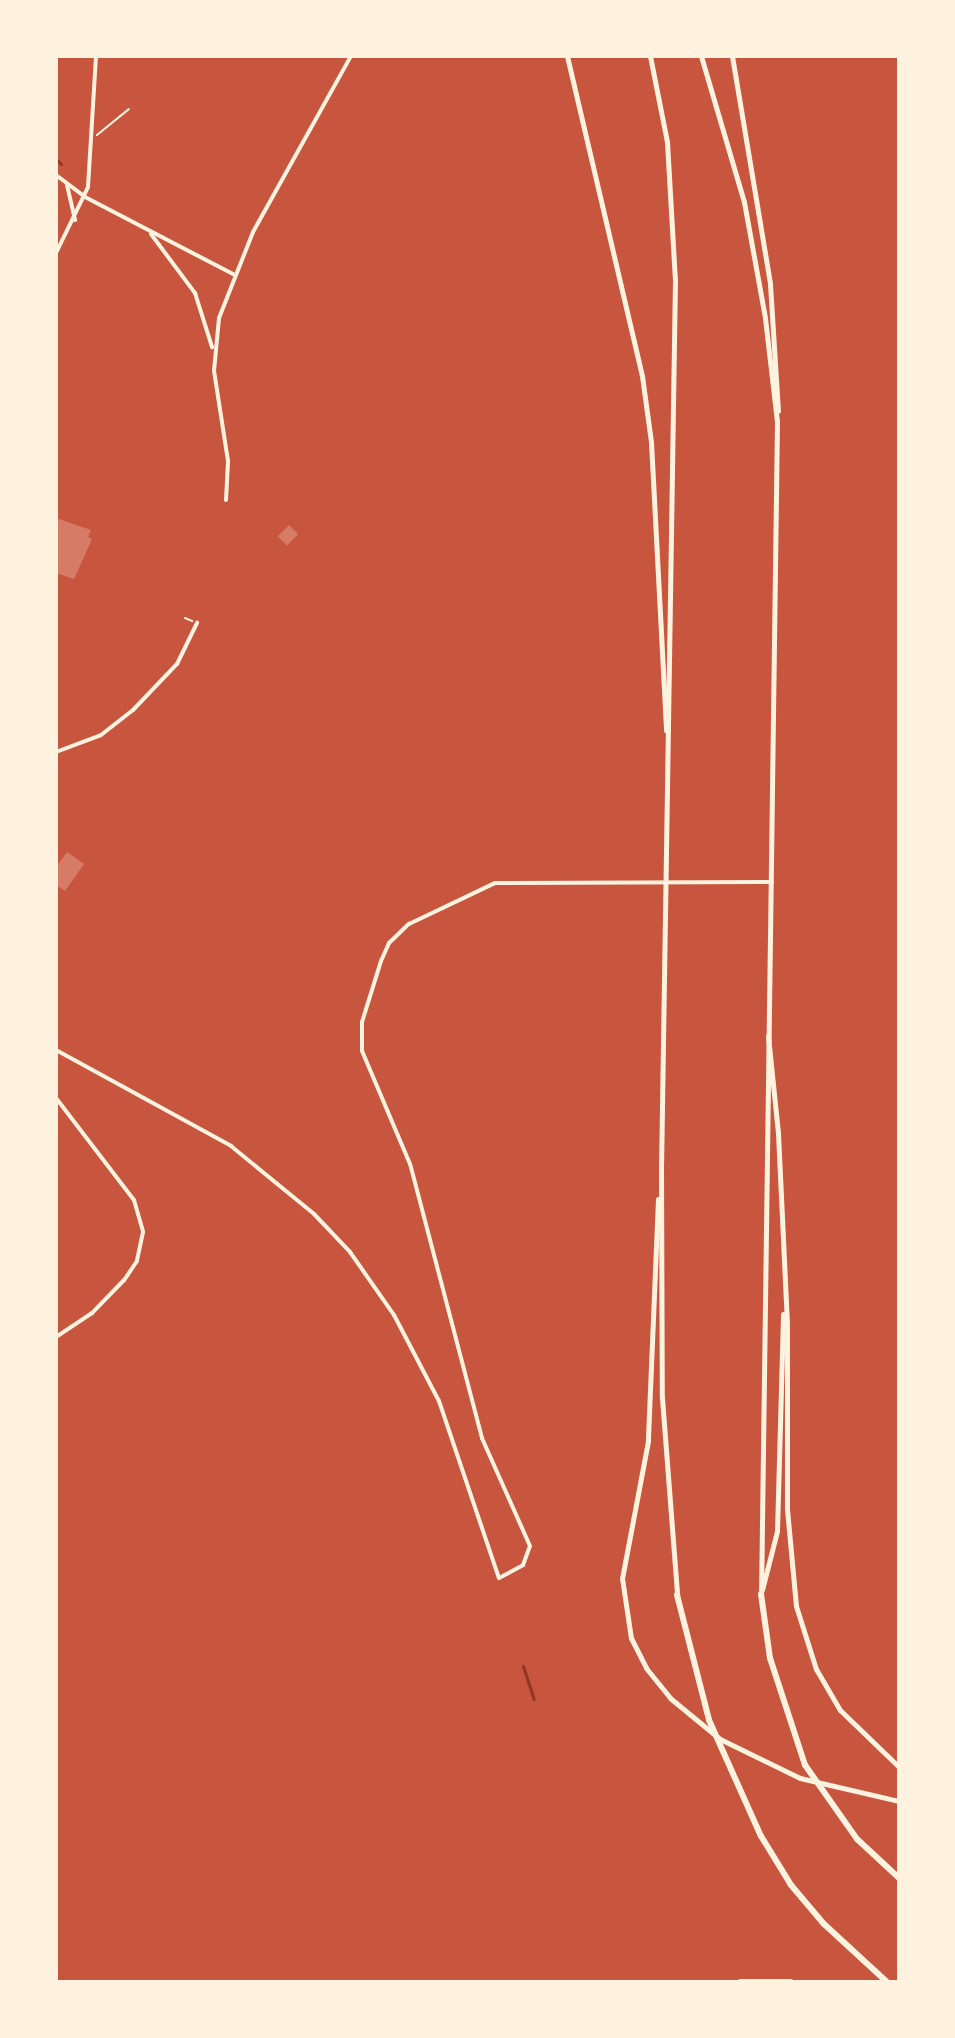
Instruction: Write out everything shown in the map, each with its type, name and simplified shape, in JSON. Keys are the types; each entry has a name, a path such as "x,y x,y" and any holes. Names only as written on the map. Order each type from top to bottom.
{"highway":[{"path":"740,1982 790,1982"}],"main road":[{"path":"567,56 642,376 651,442 667,772"},
{"path":"650,56 669,158 675,279 661,1166 662,1398 677,1595 709,1720 761,1836 791,1885 824,1924 887,1982"},
{"path":"701,56 746,215 777,422"},
{"path":"732,56 770,284 779,383 761,1594 770,1658 805,1765 857,1839 899,1878"},
{"path":"767,1035 775,1082 784,1292 787,1509 796,1606 816,1669 840,1710 899,1767"},
{"path":"661,1166 651,1411 625,1546 623,1606 646,1668 689,1716 773,1768 898,1801"},
{"path":"761,1594 777,1531 784,1292"}],"street":[{"path":"56,253 85,197 93,139 96,56"},
{"path":"214,357 219,318 235,275 351,56"},
{"path":"56,175 85,197 235,275"},
{"path":"66,183 75,221"},
{"path":"143,227 195,293 214,357 228,461 226,500"},
{"path":"56,752 101,735 133,710 177,664 197,623"},
{"path":"56,1050 231,1146 314,1214 350,1252 394,1315 439,1401 499,1578 523,1565 529,1541 482,1438 417,1190 388,1102 362,1051 362,1022 389,943 409,924 475,889 536,881 772,882"},
{"path":"56,1098 134,1200 143,1232 137,1261 124,1280 92,1313 56,1337"}],"path":[{"path":"93,139 129,109"}],"building":[{"path":"56,518 91,530 88,537 92,539 74,579 56,573"},
{"path":"289,525 298,534 287,546 278,536"},
{"path":"67,852 84,864 65,891 56,885 56,867"}],"waterway":[{"path":"56,159 61,164"},
{"path":"523,1666 534,1699"}]}
